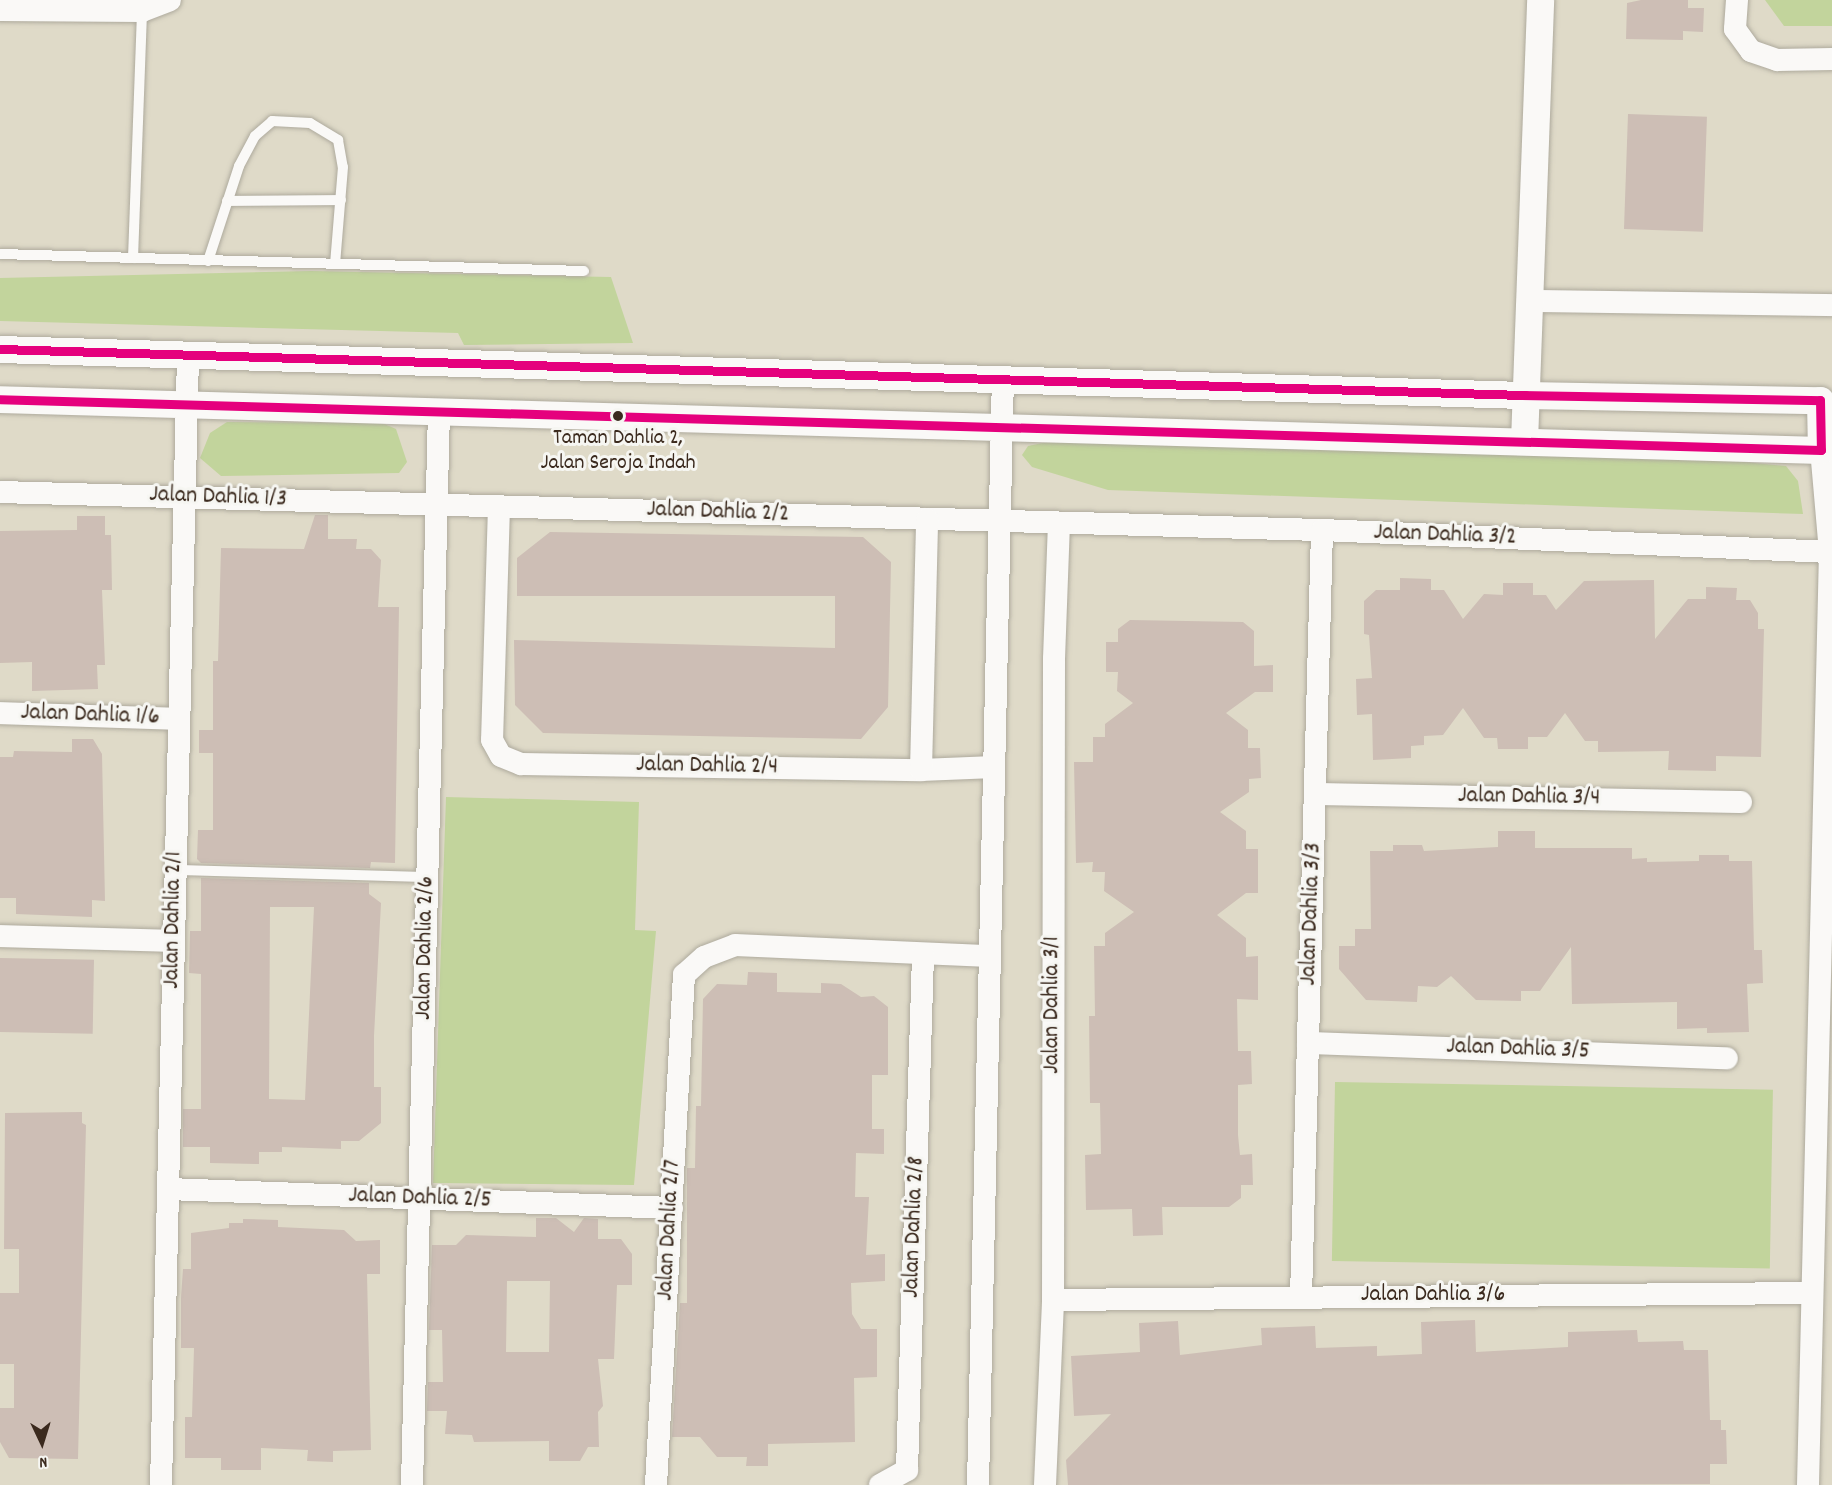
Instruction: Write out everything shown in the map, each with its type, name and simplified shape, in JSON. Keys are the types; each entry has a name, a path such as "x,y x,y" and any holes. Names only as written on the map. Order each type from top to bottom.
{"street":[{"path":"0,10 142,11 170,0"},
{"path":"1524,441 1531,301 1540,0"},
{"path":"1737,0 1735,29 1751,51 1777,60 1832,59"},
{"path":"1531,301 1832,305"},
{"path":"0,349 1003,377 1526,395 1820,400 1821,450 1830,552 1828,790 1822,1269 1812,1293 1808,1485"},
{"name":"Jalan Dahlia 2/1","path":"161,1485 188,355"},
{"path":"978,1485 1003,377"},
{"path":"0,399 1821,450"},
{"name":"Jalan Dahlia 2/6","path":"412,1485 439,411"},
{"name":"Jalan Dahlia 1/3","path":"0,492 437,505"},
{"name":"Jalan Dahlia 2/2","path":"437,505 1059,525"},
{"name":"Jalan Dahlia 2/4","path":"499,506 492,740 501,756 520,764 894,770 994,767"},
{"path":"921,770 927,519"},
{"name":"Jalan Dahlia 3/2","path":"1059,525 1322,530 1830,552"},
{"name":"Jalan Dahlia 3/1","path":"1045,1485 1053,1300 1054,659 1059,525"},
{"name":"Jalan Dahlia 3/3","path":"1301,1297 1322,530"},
{"name":"Jalan Dahlia 1/6","path":"0,713 180,719"},
{"name":"Jalan Dahlia 3/4","path":"1316,794 1741,802"},
{"path":"0,936 174,941"},
{"name":"Jalan Dahlia 2/7","path":"656,1485 684,975 704,957 735,945 923,954"},
{"path":"923,954 990,956"},
{"name":"Jalan Dahlia 2/8","path":"880,1485 907,1470 923,954"},
{"name":"Jalan Dahlia 3/5","path":"1308,1042 1727,1058"},
{"name":"Jalan Dahlia 2/5","path":"168,1190 672,1208"},
{"name":"Jalan Dahlia 3/6","path":"1053,1300 1812,1293"}],"lane":[{"path":"133,258 142,11"},
{"path":"208,261 227,201 255,136 272,121 310,123 338,140 343,167 335,264"},
{"path":"227,201 341,200"},
{"path":"0,254 584,272"},
{"path":"176,870 428,877"}],"green space":[{"path":"1765,0 1832,0 1832,26 1784,26"},
{"path":"311,271 611,277 633,343 464,345 458,333 0,321 0,278"},
{"path":"227,422 382,423 396,429 407,462 399,473 221,476 200,458 210,433"},
{"path":"1052,441 1734,461 1786,466 1798,481 1803,514 1108,490 1032,467 1022,455 1028,446"},
{"path":"446,797 639,802 635,930 656,931 634,1185 433,1183"},
{"path":"1335,1082 1773,1090 1770,1269 1332,1261"}],"building":[{"path":"1641,0 1688,0 1688,8 1704,8 1703,32 1683,31 1683,40 1626,39 1627,3"},
{"path":"1628,114 1707,117 1703,232 1624,229"},
{"path":"315,515 328,515 328,539 357,539 356,549 371,549 381,560 378,607 399,607 395,863 371,862 370,868 201,863 197,859 198,830 213,830 213,753 199,753 199,730 213,730 213,661 218,661 221,548 304,549"},
{"path":"77,516 105,516 105,535 111,535 112,590 102,590 105,665 97,665 98,689 32,691 32,662 0,663 0,531 77,530"},
{"path":"550,532 863,537 891,562 888,707 861,739 543,733 515,705 514,640 835,648 835,596 517,596 517,558"},
{"path":"1400,578 1431,579 1431,590 1444,590 1463,619 1484,594 1503,595 1503,583 1533,583 1533,595 1546,595 1556,610 1584,581 1654,580 1655,639 1688,599 1706,599 1706,587 1737,588 1736,600 1750,600 1758,613 1758,629 1764,629 1761,757 1716,756 1716,771 1668,770 1669,751 1598,752 1598,741 1585,741 1565,713 1547,737 1528,737 1528,749 1498,749 1497,738 1484,738 1463,708 1443,735 1424,736 1424,745 1411,746 1411,758 1373,760 1372,714 1357,715 1356,679 1372,678 1369,635 1364,634 1364,601 1376,590 1400,590"},
{"path":"1130,620 1243,622 1254,631 1254,666 1273,665 1273,692 1255,692 1226,713 1248,730 1248,748 1260,748 1261,778 1249,779 1249,792 1220,812 1246,831 1246,849 1258,849 1258,893 1246,893 1217,915 1246,938 1246,957 1258,956 1258,1000 1237,999 1238,1051 1251,1051 1252,1084 1238,1085 1238,1135 1240,1155 1252,1154 1253,1185 1241,1185 1241,1198 1229,1207 1162,1207 1163,1235 1133,1236 1132,1209 1086,1210 1085,1155 1101,1154 1100,1103 1090,1103 1089,1016 1095,1016 1094,946 1105,946 1105,933 1134,912 1104,891 1105,872 1092,872 1093,862 1076,863 1074,762 1093,762 1093,737 1105,737 1105,724 1133,703 1117,691 1118,672 1106,672 1106,642 1118,642 1118,629"},
{"path":"72,739 93,739 102,754 105,901 92,900 92,917 16,914 16,898 0,898 0,757 13,757 14,751 72,752"},
{"path":"1498,831 1535,831 1535,848 1632,848 1632,859 1647,858 1647,862 1699,861 1699,855 1729,855 1729,861 1752,861 1754,950 1762,950 1763,983 1747,984 1749,1032 1707,1033 1707,1028 1677,1029 1677,1002 1572,1004 1571,947 1540,991 1521,991 1521,1001 1476,1000 1451,976 1437,987 1418,986 1417,1002 1366,1000 1339,969 1339,946 1355,946 1355,929 1371,929 1370,851 1393,851 1393,845 1422,845 1424,851 1498,847"},
{"path":"201,878 369,883 369,894 381,903 374,1036 374,1087 381,1087 381,1123 359,1141 341,1141 341,1149 282,1147 282,1152 259,1152 259,1164 210,1163 210,1147 183,1147 183,1109 201,1109 201,974 189,973 190,931 201,931","holes":["270,907 314,907 305,1100 269,1099"]},
{"path":"0,958 94,960 93,1034 0,1032"},
{"path":"748,972 777,973 777,992 821,993 821,983 841,984 861,997 874,996 888,1007 888,1075 872,1075 872,1129 884,1129 884,1154 856,1153 855,1197 869,1197 866,1255 885,1254 885,1281 851,1283 852,1314 861,1329 877,1329 877,1377 854,1378 855,1442 768,1444 768,1466 746,1466 747,1457 717,1457 700,1437 672,1437 680,1303 687,1303 687,1168 695,1168 696,1106 701,1106 703,999 717,984 747,985"},
{"path":"82,1112 82,1123 86,1125 78,1459 9,1458 0,1442 0,1408 14,1408 14,1364 0,1364 0,1293 19,1293 19,1249 4,1249 5,1113"},
{"path":"536,1218 556,1218 574,1232 584,1218 598,1219 598,1239 621,1239 632,1254 632,1285 617,1285 614,1359 598,1359 603,1406 598,1412 599,1447 588,1447 580,1461 549,1461 549,1441 474,1442 472,1435 445,1434 447,1411 427,1411 428,1382 443,1382 442,1330 429,1330 432,1245 456,1245 466,1235 536,1237","holes":["507,1281 550,1281 549,1352 506,1352"]},
{"path":"243,1219 278,1220 278,1227 344,1230 356,1241 380,1240 380,1274 367,1274 371,1450 333,1451 333,1462 307,1461 308,1450 261,1448 261,1470 221,1470 221,1458 185,1458 185,1417 192,1417 194,1348 181,1348 181,1298 183,1269 191,1269 191,1233 229,1228 229,1223 243,1223"},
{"path":"1475,1320 1476,1352 1568,1347 1568,1332 1637,1330 1638,1342 1683,1341 1684,1350 1708,1350 1710,1420 1721,1420 1721,1430 1726,1430 1727,1464 1710,1464 1710,1484 1068,1485 1066,1460 1111,1414 1074,1416 1071,1356 1140,1352 1139,1323 1178,1321 1180,1355 1262,1345 1261,1328 1315,1326 1316,1348 1377,1346 1377,1356 1422,1354 1421,1322"}],"transit line":[{"path":"0,349 1525,395 1820,400 1821,450 0,399"}],"place":[{"name":"Taman Dahlia 2, Jalan Seroja Indah","path":"618,416"}]}
